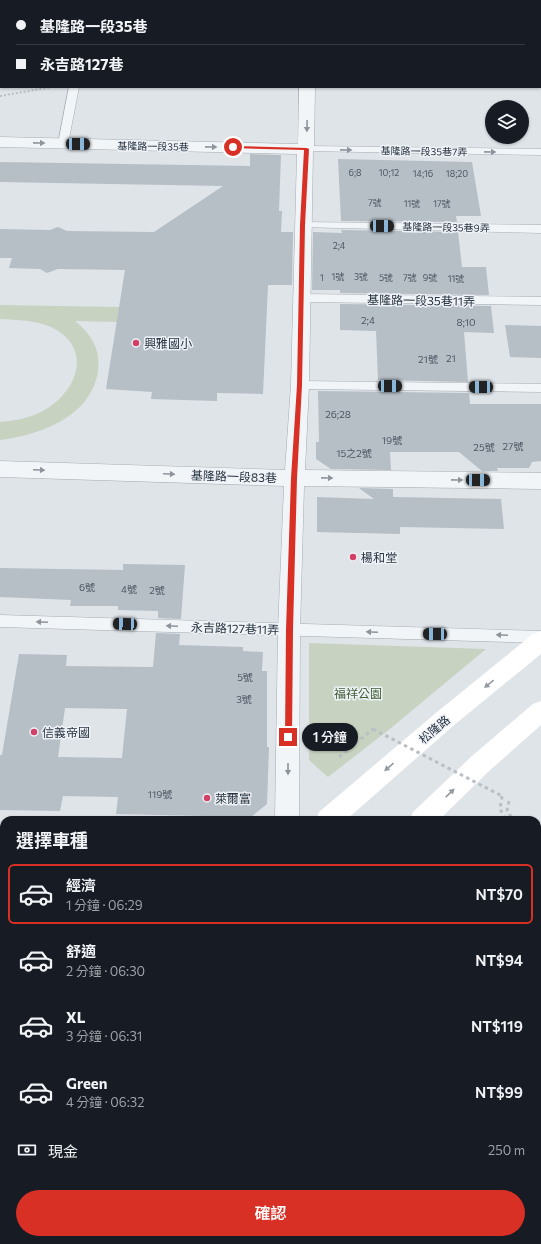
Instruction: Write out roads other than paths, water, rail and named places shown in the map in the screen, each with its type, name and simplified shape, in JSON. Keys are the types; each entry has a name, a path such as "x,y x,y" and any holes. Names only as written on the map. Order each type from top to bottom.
{"street":[{"path":"288,816 289,630 294,478 300,385 303,225 307,149 307,88"},
{"name":"基隆路一段35巷","path":"0,142 307,149"},
{"name":"基隆路一段83巷","path":"0,469 294,478 541,482"},
{"name":"松隆路","path":"333,816 440,724 541,641"},
{"path":"426,816 480,764 541,711"}],"lane":[{"path":"63,144 74,88"},
{"name":"基隆路一段35巷7弄","path":"307,149 541,152"},
{"name":"基隆路一段35巷9弄","path":"303,225 541,229"},
{"name":"基隆路一段35巷11弄","path":"301,298 541,301"},
{"path":"300,385 541,388"},
{"name":"永吉路127巷11弄","path":"0,621 541,637"}],"place":[{"name":"興雅國小","path":"136,343"},
{"name":"楊和堂","path":"353,557"},
{"name":"信義帝國","path":"34,732"},
{"name":"萊爾富","path":"207,798"}],"park label":[{"name":"福祥公園","path":"358,693"}]}
